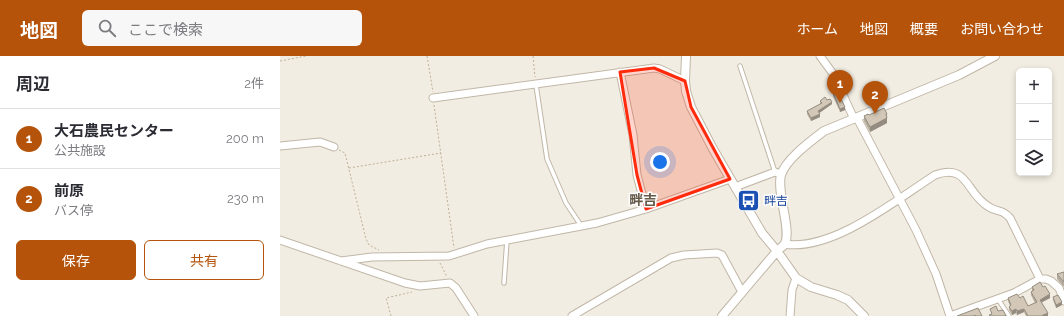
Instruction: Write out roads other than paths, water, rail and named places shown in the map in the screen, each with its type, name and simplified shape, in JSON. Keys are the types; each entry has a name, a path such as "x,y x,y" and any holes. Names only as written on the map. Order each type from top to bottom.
{"street":[{"path":"686,56 685,81 688,98 694,114 758,227 796,278 811,287 837,294 848,300 864,316"},
{"path":"820,56 834,75 855,118 916,230 931,260 950,316 1014,293 1040,279 1051,281 1059,288 1064,302"},
{"path":"735,187 778,173 824,132 958,76 995,56"},
{"path":"433,98 654,68 660,69 685,81"},
{"path":"620,72 632,135 637,175 646,209"},
{"path":"280,146 320,142 334,147"},
{"path":"784,244 793,246 826,240 876,215 935,175 954,172 960,175 980,200 989,208 1004,212 1010,218 1040,279"},
{"path":"722,316 784,244 786,234 778,173"},
{"path":"341,261 389,256 455,255 487,244 582,227 646,209 730,179"},
{"path":"280,240 391,279 420,286 450,283 456,288 474,316"},
{"path":"572,316 672,258 684,255 717,253 722,255 742,292"},
{"path":"790,316 792,290 796,278"}],"lane":[{"path":"740,66 778,173"},
{"path":"536,83 547,159 566,203 582,227"},
{"path":"504,283 507,240"},
{"path":"997,298 1009,316"}],"place":[{"name":"大石農民センター","path":"840,103"},
{"name":"前原","path":"875,114"},
{"name":"畔吉","path":"748,201"}],"district":[{"name":"畔吉","path":"643,200"}]}
